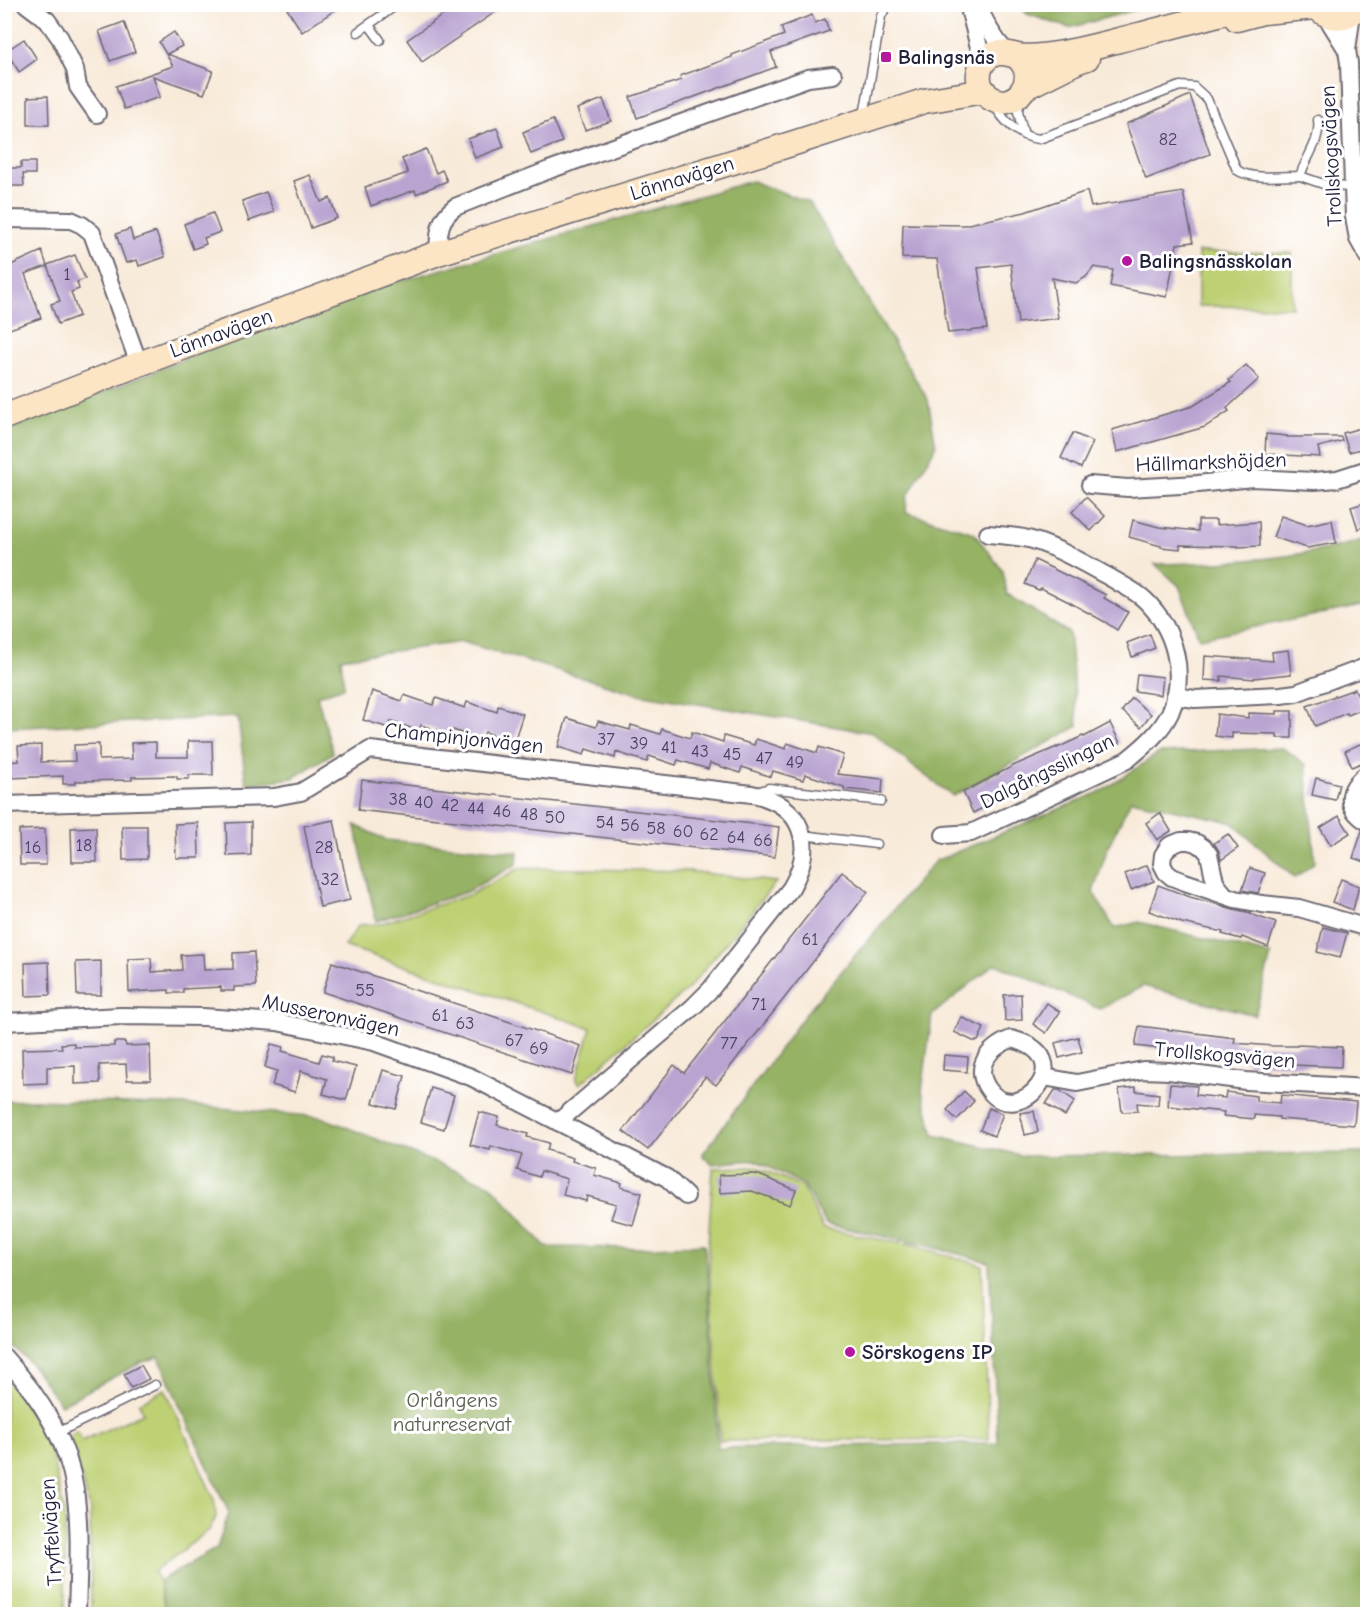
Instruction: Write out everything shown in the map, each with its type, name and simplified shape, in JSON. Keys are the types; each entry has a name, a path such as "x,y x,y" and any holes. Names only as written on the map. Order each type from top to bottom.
{"main road":[{"name":"Lännavägen","path":"1254,4 1073,52 1036,57 995,54 986,59 984,81 995,100 1010,100 1078,61 1263,12 1318,8 1329,16 1340,17 1356,9"},
{"path":"1011,54 1020,60 1026,69 1027,81 1023,91"},
{"name":"Lännavägen","path":"4,417 139,364 438,253 780,148 984,81"}],"street":[{"path":"26,4 47,20 60,38 75,69 78,87 97,114"},
{"path":"968,4 984,81"},
{"path":"978,4 986,26 995,40 1011,54"},
{"name":"Trollskogsvägen","path":"1318,8 1347,50 1350,63 1360,186 1353,217 1358,239 1368,257"},
{"name":"Trollskogsvägen","path":"1347,50 1356,9"},
{"path":"438,253 442,220 455,207 549,170 808,78 833,75"},
{"path":"4,219 71,220 92,233 139,364"},
{"name":"Hällmarkshöjden","path":"1090,485 1128,488 1252,478 1314,482 1337,479 1368,469"},
{"name":"Dalgångsslingan","path":"944,835 971,832 1127,760 1147,744 1169,715 1178,678 1178,663 1170,635 1160,617 1144,599 1088,565 1036,541 988,534"},
{"path":"1175,696 1195,699 1296,693 1368,666"},
{"name":"Champinjonvägen","path":"4,805 274,797 301,792 370,750 752,794 769,797 781,804 791,813 802,835 805,848 800,874 791,888 711,989 558,1122"},
{"path":"1368,773 1359,780 1353,790 1350,804 1357,816 1368,822"},
{"path":"1225,895 1262,904 1299,908 1368,928"},
{"name":"Musseronvägen","path":"4,1022 121,1016 203,1017 277,1022 374,1042 471,1077 667,1178 686,1196"},
{"name":"Trollskogsvägen","path":"1044,1077 1077,1083 1143,1070 1246,1081 1368,1088"},
{"name":"Tryffelvägen","path":"4,1357 35,1395 57,1432 66,1456 75,1489 78,1539 77,1614"}],"lane":[{"path":"358,32 398,4"},
{"path":"864,120 881,16 888,4"},
{"path":"369,25 380,40"},
{"path":"984,81 999,112 1012,127 1024,136 1039,139 1180,86 1194,87 1207,99 1237,170 1248,175 1300,176 1329,186 1360,186"},
{"path":"1023,91 1018,112 1024,136"},
{"path":"1300,176 1317,141 1318,120"},
{"path":"752,794 769,788 881,801"},
{"path":"802,835 876,844"},
{"path":"57,1432 155,1385"}],"green space":[{"path":"1019,5 1153,5 1069,28 1027,14"},
{"path":"752,181 810,203 928,400 936,446 907,497 906,512 974,533 1003,571 1007,594 1069,633 1078,726 953,796 873,733 638,694 462,642 341,658 344,687 317,696 333,753 293,778 246,784 238,717 5,728 4,432 323,303"},
{"path":"1198,252 1292,253 1292,307 1198,306"},
{"path":"1367,538 1367,605 1199,638 1179,586 1155,564 1281,557 1340,546"},
{"name":"Orlångens naturreservat","path":"1283,748 1306,765 1315,862 1295,878 1231,822 1131,800 1108,847 1093,892 1114,928 1139,922 1271,955 1255,1015 1143,986 1100,1009 995,964 932,1015 922,1091 934,1135 1024,1156 1367,1153 1367,1614 166,1614 159,1581 217,1548 229,1513 159,1357 140,1363 61,1405 31,1364 5,1339 5,1101 187,1105 321,1117 491,1185 546,1247 642,1248 704,1244 708,1273 718,1448 998,1443 989,1262 920,1244 826,1224 804,1185 755,1160 712,1164 702,1155 807,1012 935,861 1102,791 1159,753"},
{"path":"355,825 386,840 518,852 517,864 466,892 376,921"},
{"path":"520,868 688,871 776,882 689,988 580,1084 576,1079 591,1028 344,946 359,925 379,924 469,895"},
{"name":"Sörskogens IP","path":"757,1167 803,1187 823,1228 914,1246 982,1265 989,1439 720,1441 708,1245 713,1168"},
{"path":"5,1378 33,1413 52,1455 65,1517 65,1614 5,1614"},
{"path":"165,1389 214,1499 216,1517 209,1530 154,1572 159,1581 166,1614 91,1614 90,1508 69,1437 77,1431 82,1441 143,1413 139,1403"}],"building":[{"path":"294,4 344,4 302,32 287,9"},
{"path":"459,4 507,4 422,62 407,40"},
{"path":"812,15 815,23 825,19 829,31 771,52 776,67 637,118 630,97 681,80 680,76 784,35 781,27"},
{"path":"124,22 135,52 110,61 99,31"},
{"path":"174,32 182,46 167,54 213,71 204,94 153,76 160,97 124,109 116,86 173,66 159,42"},
{"path":"24,39 37,59 19,72 6,51"},
{"path":"1190,95 1210,154 1146,179 1126,124"},
{"path":"48,96 49,125 28,125 28,97"},
{"path":"603,99 611,121 585,130 577,109"},
{"path":"553,120 562,142 531,154 523,132"},
{"path":"497,128 504,147 475,158 468,139"},
{"path":"426,149 436,173 442,170 447,181 416,194 415,190 371,206 365,187 408,173 402,159"},
{"path":"21,162 35,162 35,174 23,174 24,186 4,186 4,168 21,168"},
{"path":"310,175 321,202 330,198 337,218 311,228 294,181"},
{"path":"1087,191 1091,207 1183,192 1193,242 1177,244 1167,297 1110,286 1113,270 1094,267 1086,277 1076,283 1052,278 1058,318 1018,323 1011,264 978,268 987,329 948,333 937,259 902,258 903,224 964,225 1025,212"},
{"path":"266,192 274,212 249,221 242,201"},
{"path":"213,213 220,232 204,238 206,244 193,249 184,224"},
{"path":"130,229 133,240 156,232 165,257 139,266 137,260 126,263 116,234"},
{"path":"42,251 47,266 25,274 41,318 4,331 4,306 12,304 4,287 4,268"},
{"path":"75,255 85,279 77,282 79,289 71,292 79,316 58,324 51,304 60,301 47,265"},
{"path":"1246,365 1259,379 1227,408 1229,411 1205,427 1117,452 1112,430 1193,406 1231,382 1229,380"},
{"path":"1364,427 1368,447 1349,452 1343,433"},
{"path":"1073,433 1093,442 1081,468 1061,458"},
{"path":"1266,434 1287,437 1341,437 1342,441 1318,447 1320,457 1265,454"},
{"path":"1086,497 1105,516 1091,531 1072,512"},
{"path":"1368,502 1368,525 1358,529 1351,507"},
{"path":"1281,516 1307,525 1332,520 1336,543 1307,548 1273,537"},
{"path":"1133,520 1159,527 1198,531 1198,520 1216,520 1216,525 1259,522 1260,546 1180,545 1180,549 1161,547 1129,537"},
{"path":"1035,560 1106,595 1104,598 1128,612 1117,630 1041,588 1039,590 1025,584"},
{"path":"1150,634 1155,648 1132,657 1127,643"},
{"path":"1288,650 1291,674 1254,679 1221,676 1221,681 1204,680 1205,656 1273,661 1272,652"},
{"path":"1137,674 1163,677 1161,695 1135,691"},
{"path":"1355,689 1363,709 1315,726 1307,706"},
{"path":"372,691 402,701 404,695 433,705 436,698 465,708 467,702 497,712 498,706 523,714 514,742 485,732 482,740 453,730 451,735 421,725 419,731 391,721 389,728 363,720"},
{"path":"1132,698 1151,714 1141,727 1122,711"},
{"path":"1277,711 1292,711 1292,738 1277,738 1277,734 1232,733 1232,738 1215,736 1217,714 1248,718 1248,713 1277,714"},
{"path":"567,718 596,727 598,721 630,730 631,725 660,734 662,729 690,738 692,732 723,742 724,736 754,745 756,739 786,749 787,743 817,753 819,747 843,755 837,774 883,779 882,793 844,789 844,787 805,774 803,780 773,771 771,777 742,767 740,773 710,763 708,769 678,760 676,765 649,756 647,762 616,752 615,758 586,749 584,755 558,747"},
{"path":"1110,723 1120,743 1042,780 1043,782 1026,789 1025,787 973,813 963,792 1015,765 1084,737"},
{"path":"188,741 212,741 213,775 189,775 189,779 177,779 177,776 132,777 132,780 75,781 76,784 63,784 63,776 8,778 7,762 19,761 18,746 41,745 41,762 75,761 74,745 99,744 99,760 132,759 131,743 156,742 156,757 188,757"},
{"path":"1362,743 1368,754 1368,760 1352,767 1345,751"},
{"path":"1316,778 1339,784 1335,800 1312,795"},
{"path":"362,780 779,827 775,857 358,810"},
{"path":"1160,813 1171,831 1157,840 1146,823"},
{"path":"1339,816 1350,833 1331,845 1320,828"},
{"path":"334,820 350,900 320,907 304,826"},
{"path":"251,822 251,855 227,856 226,823"},
{"path":"198,823 199,858 176,858 175,824"},
{"path":"122,826 147,826 147,859 123,860"},
{"path":"96,827 97,862 72,862 71,828"},
{"path":"45,829 46,865 20,865 19,830"},
{"path":"1362,831 1368,832 1368,863 1353,858"},
{"path":"1228,834 1238,848 1221,860 1214,843"},
{"path":"1147,865 1154,881 1131,890 1125,874"},
{"path":"1250,868 1265,873 1258,893 1242,890"},
{"path":"842,872 868,892 716,1085 705,1077 648,1150 623,1131 674,1065 684,1073"},
{"path":"1341,879 1359,886 1353,910 1332,902"},
{"path":"1158,885 1190,897 1251,913 1276,923 1268,947 1242,937 1241,939 1222,934 1223,932 1182,923 1149,911"},
{"path":"1323,927 1347,933 1340,958 1317,952"},
{"path":"254,952 256,986 234,987 234,991 221,991 221,987 183,989 183,993 169,993 169,990 129,992 128,959 151,958 152,972 182,970 181,955 203,954 204,970 233,969 233,953"},
{"path":"101,961 101,995 77,995 76,962"},
{"path":"49,962 50,995 26,996 25,963"},
{"path":"332,962 581,1046 572,1075 323,992"},
{"path":"1021,994 1022,1020 1005,1021 1004,995"},
{"path":"1047,1003 1060,1012 1046,1033 1033,1024"},
{"path":"961,1017 984,1028 978,1041 954,1032"},
{"path":"1139,1026 1235,1038 1234,1043 1342,1047 1341,1067 1247,1063 1247,1061 1214,1055 1135,1046"},
{"path":"1078,1037 1082,1052 1059,1058 1055,1043"},
{"path":"114,1042 125,1042 126,1046 150,1045 151,1080 127,1080 126,1064 99,1065 100,1083 75,1084 75,1066 47,1067 47,1083 23,1084 22,1049 62,1048 61,1044 74,1043 74,1047 114,1046"},
{"path":"271,1044 283,1047 282,1051 319,1062 322,1054 333,1057 332,1061 356,1067 346,1100 323,1094 327,1079 301,1071 295,1092 272,1085 277,1071 265,1067"},
{"path":"944,1055 968,1057 967,1072 943,1070"},
{"path":"383,1070 405,1076 396,1109 373,1103"},
{"path":"1170,1084 1197,1086 1196,1095 1225,1098 1226,1092 1256,1096 1256,1101 1280,1103 1281,1095 1356,1102 1354,1125 1254,1115 1254,1119 1223,1116 1224,1112 1168,1106"},
{"path":"1136,1087 1136,1091 1159,1094 1158,1105 1137,1103 1138,1111 1122,1112 1119,1089"},
{"path":"431,1088 454,1095 444,1129 421,1122"},
{"path":"1055,1090 1059,1090 1075,1101 1065,1116 1046,1104"},
{"path":"964,1091 974,1101 957,1120 947,1110"},
{"path":"989,1108 1003,1114 994,1136 980,1130"},
{"path":"1034,1111 1038,1132 1025,1135 1020,1113"},
{"path":"479,1112 499,1117 497,1125 549,1143 547,1150 596,1168 594,1175 622,1183 621,1187 642,1193 633,1225 611,1219 616,1204 587,1196 586,1201 563,1195 567,1179 541,1171 539,1177 517,1170 522,1155 491,1146 490,1150 470,1145"},
{"path":"752,1174 796,1190 790,1205 752,1191 720,1193 719,1175"},
{"path":"141,1365 149,1379 131,1388 124,1374"}],"place":[{"name":"Balingsnäs","path":"886,57"},
{"name":"Balingsnässkolan","path":"1127,261"},
{"name":"Sörskogens IP","path":"850,1352"}]}
